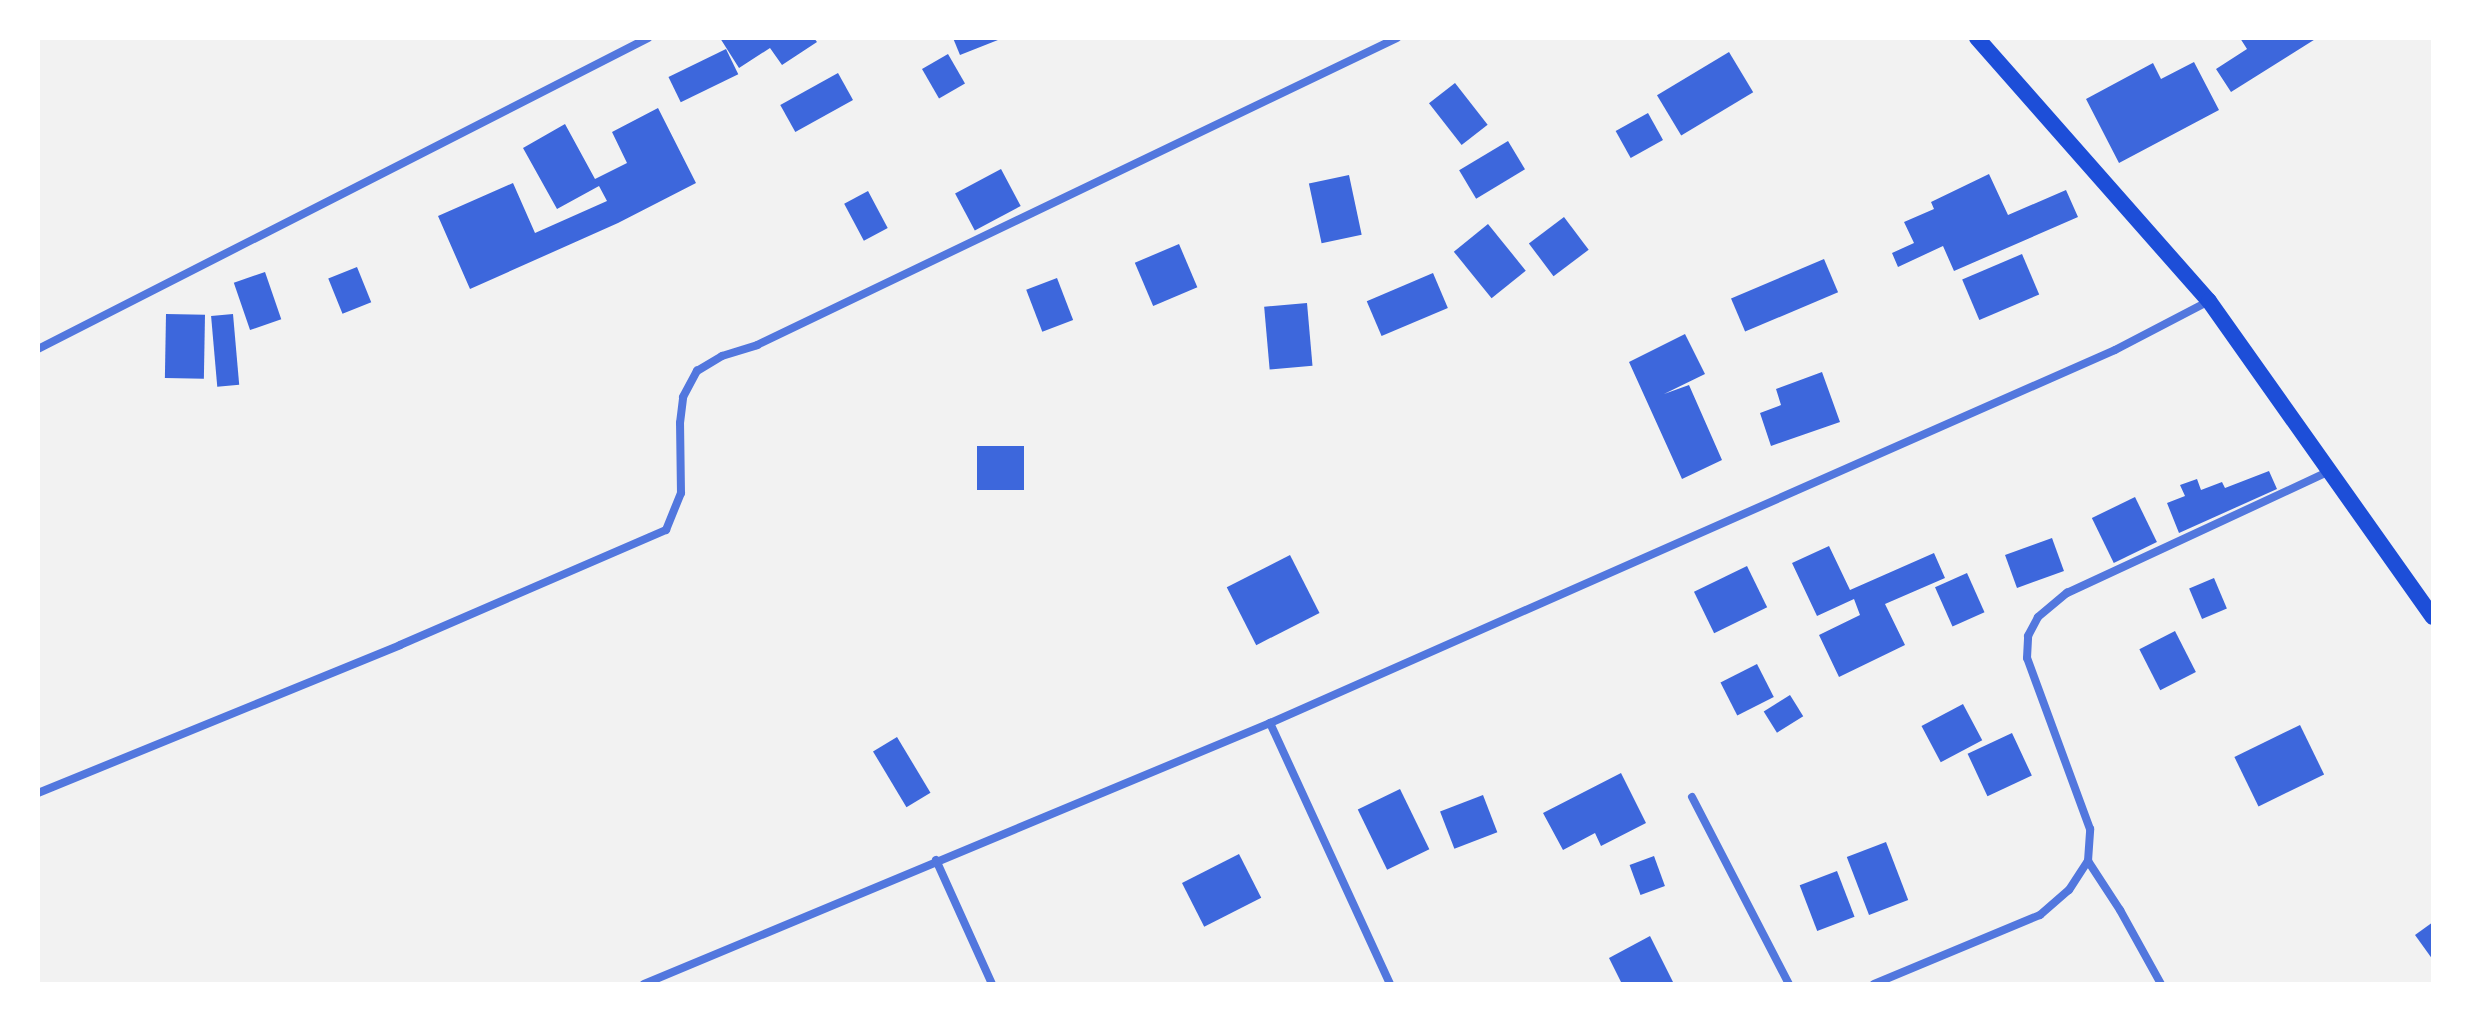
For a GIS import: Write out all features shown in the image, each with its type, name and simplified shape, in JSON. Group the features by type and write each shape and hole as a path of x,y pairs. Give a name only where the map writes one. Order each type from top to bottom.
{"main road":[{"path":"1977,38 2209,301 2433,617"}],"street":[{"path":"38,349 648,38"},
{"path":"38,793 400,645 666,530 681,493 680,423 683,397 697,371 722,356 757,345 1397,38"},
{"path":"644,984 1270,723 2100,357 2209,301"},
{"path":"1874,984 2040,915 2069,890 2088,861 2090,829 2027,658 2028,636 2038,617 2067,593 2328,472"},
{"path":"1270,723 1390,984"},
{"path":"1692,797 1789,984"},
{"path":"936,860 992,984"},
{"path":"2088,861 2120,910 2161,984"}],"building":[{"path":"720,38 814,38 817,42 782,65 770,48 739,68"},
{"path":"953,38 1003,38 960,55"},
{"path":"2240,38 2317,38 2231,92 2216,69 2247,49"},
{"path":"726,49 738,74 681,102 668,77"},
{"path":"1729,52 1753,92 1681,136 1657,95"},
{"path":"948,54 965,83 939,98 922,69"},
{"path":"2194,62 2219,110 2119,163 2086,99 2153,63 2161,79"},
{"path":"838,73 853,100 795,132 780,105"},
{"path":"1455,83 1488,125 1462,145 1429,103"},
{"path":"658,108 696,183 618,223 470,289 438,216 513,183 535,233 607,201 599,186 557,209 523,148 565,124 595,179 627,163 612,132"},
{"path":"1648,113 1663,140 1631,158 1616,131"},
{"path":"1508,141 1525,169 1476,199 1459,170"},
{"path":"1001,169 1021,206 975,230 955,193"},
{"path":"1989,174 2008,215 2066,190 2078,217 1954,271 1943,246 1898,267 1892,253 1914,243 1904,222 1934,209 1931,202"},
{"path":"1349,175 1362,235 1322,243 1309,184"},
{"path":"868,191 888,228 864,241 844,204"},
{"path":"1564,217 1589,250 1554,276 1529,243"},
{"path":"1488,224 1526,271 1492,298 1454,252"},
{"path":"1179,244 1197,287 1153,306 1135,263"},
{"path":"2022,254 2039,295 1979,320 1962,279"},
{"path":"1824,259 1838,292 1745,332 1731,298"},
{"path":"357,267 371,302 342,314 328,279"},
{"path":"265,272 281,319 250,330 234,283"},
{"path":"1433,273 1448,308 1382,336 1367,301"},
{"path":"1057,278 1073,320 1042,332 1026,290"},
{"path":"1307,303 1312,366 1270,370 1264,307"},
{"path":"166,314 205,315 204,379 165,378"},
{"path":"233,314 239,385 217,387 211,316"},
{"path":"1685,334 1705,374 1664,394 1689,385 1722,460 1682,479 1629,362"},
{"path":"1822,372 1840,422 1771,446 1760,413 1781,405 1776,389"},
{"path":"977,446 1024,446 1024,490 977,490"},
{"path":"2269,471 2277,489 2179,533 2167,503 2185,496 2180,485 2197,479 2201,490 2222,482 2225,488"},
{"path":"2135,497 2157,542 2114,563 2092,518"},
{"path":"2052,538 2064,571 2017,588 2005,555"},
{"path":"1829,546 1850,590 1934,553 1945,578 1885,604 1905,645 1839,677 1819,635 1860,615 1854,599 1817,616 1792,563"},
{"path":"1290,555 1320,613 1256,645 1227,587"},
{"path":"1747,566 1767,607 1714,633 1694,592"},
{"path":"1967,573 1984,612 1953,627 1935,587"},
{"path":"2214,578 2227,608 2202,619 2189,589"},
{"path":"2175,631 2196,672 2160,690 2139,649"},
{"path":"1757,664 1774,697 1737,716 1720,683"},
{"path":"1790,695 1803,716 1777,733 1764,711"},
{"path":"1963,704 1982,740 1941,762 1922,726"},
{"path":"2300,725 2324,774 2258,806 2234,757"},
{"path":"2012,733 2032,776 1987,796 1968,754"},
{"path":"897,737 930,793 906,807 873,751"},
{"path":"1621,773 1646,823 1601,846 1595,833 1563,850 1543,813"},
{"path":"1400,789 1429,849 1387,870 1358,810"},
{"path":"1483,795 1497,832 1454,849 1440,811"},
{"path":"1886,842 1908,900 1869,915 1847,857"},
{"path":"1239,854 1261,898 1204,927 1182,883"},
{"path":"1654,856 1665,886 1641,895 1630,865"},
{"path":"1837,871 1855,917 1817,931 1800,885"},
{"path":"2433,922 2433,960 2415,935"},
{"path":"1650,936 1674,984 1622,984 1609,958"}]}
